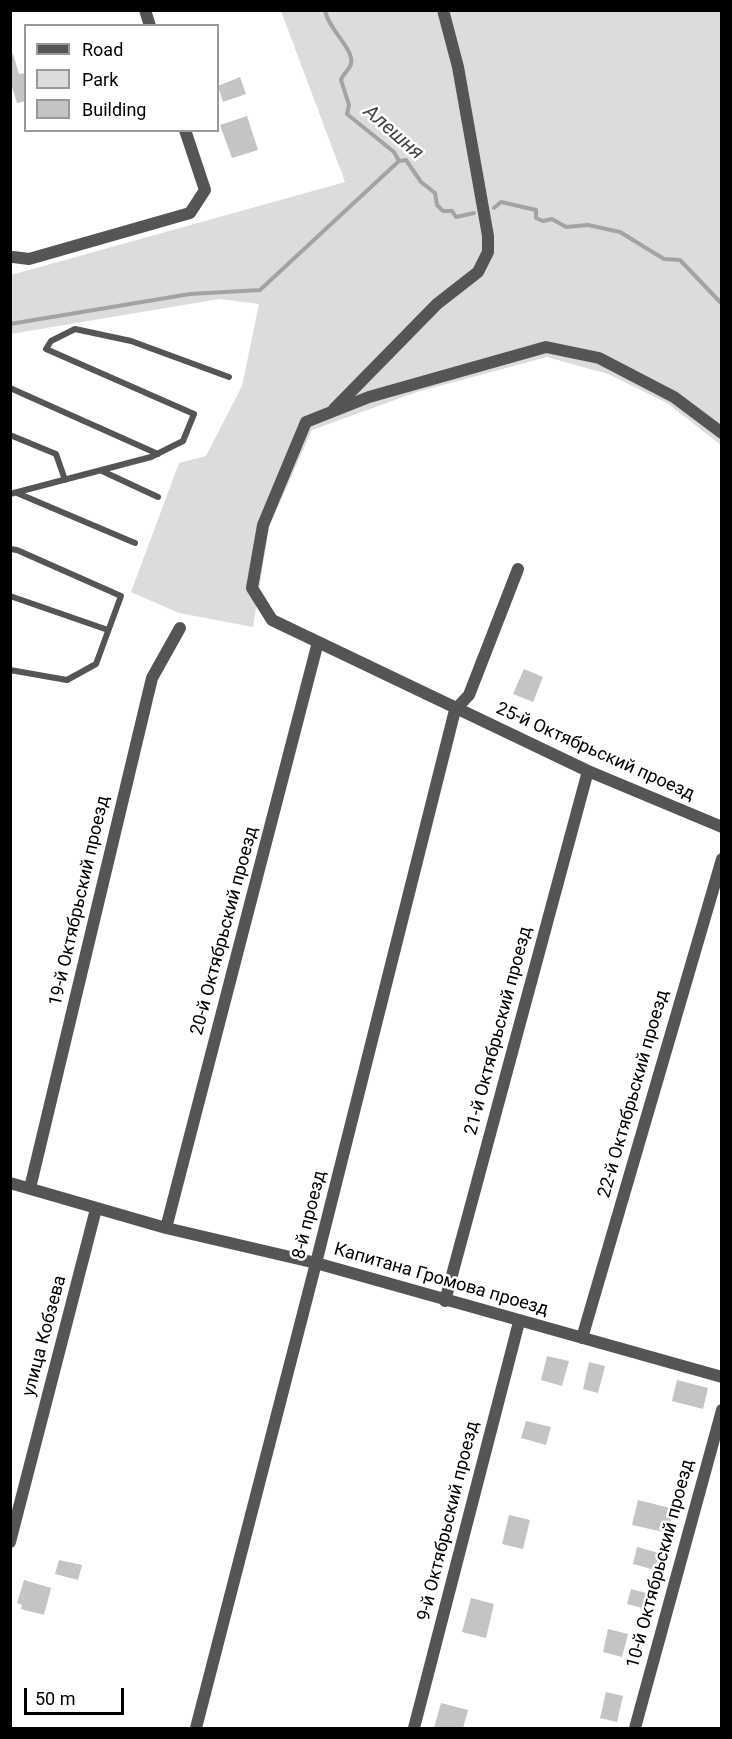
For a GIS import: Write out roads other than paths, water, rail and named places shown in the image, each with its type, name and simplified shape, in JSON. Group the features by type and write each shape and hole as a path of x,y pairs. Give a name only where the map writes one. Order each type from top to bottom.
{"street":[{"path":"331,412 438,304 478,272 488,252 488,236 462,89 443,10"},
{"path":"11,255 29,259 190,213 205,190 186,132"},
{"path":"331,412 369,397 546,347 599,357 674,397 722,433"},
{"name":"25-й Октябрьский проезд","path":"331,412 306,422 263,525 252,588 272,620 455,710 588,771 722,827"},
{"path":"455,710 470,695 518,569"},
{"name":"19-й Октябрьский проезд","path":"30,1188 152,678 180,628"},
{"name":"20-й Октябрьский проезд","path":"166,1228 318,642"},
{"name":"8-й проезд","path":"196,1728 455,710"},
{"name":"21-й Октябрьский проезд","path":"445,1301 588,771"},
{"name":"22-й Октябрьский проезд","path":"582,1338 722,859"},
{"name":"Капитана Громова проезд","path":"10,1183 166,1228 316,1263 519,1322 722,1377"},
{"name":"улица Кобзева","path":"10,1542 96,1209"},
{"name":"9-й Октябрьский проезд","path":"414,1728 519,1322"},
{"name":"10-й Октябрьский проезд","path":"635,1728 722,1410"}],"lane":[{"path":"12,492 158,454 183,441 194,414 46,349 51,341 75,329 131,340 229,377"},
{"path":"10,388 158,454"},
{"path":"10,435 56,454 64,480"},
{"path":"101,470 158,497"},
{"path":"12,492 135,543"},
{"path":"10,549 17,550 121,596 96,664 67,680 10,670"},
{"path":"10,596 108,630"}],"waterway":[{"name":"Алешня","path":"325,10 351,58 351,64 341,80 349,105 347,114 394,152 399,161 406,160 421,182 435,193 437,205 443,211 452,211 456,217 474,213"},
{"path":"10,324 190,294 260,290 399,161"},
{"name":"Алешня","path":"494,208 501,202 536,210 536,218 543,221 552,219 566,227 588,225 620,232 664,259 680,260 722,304"}]}
